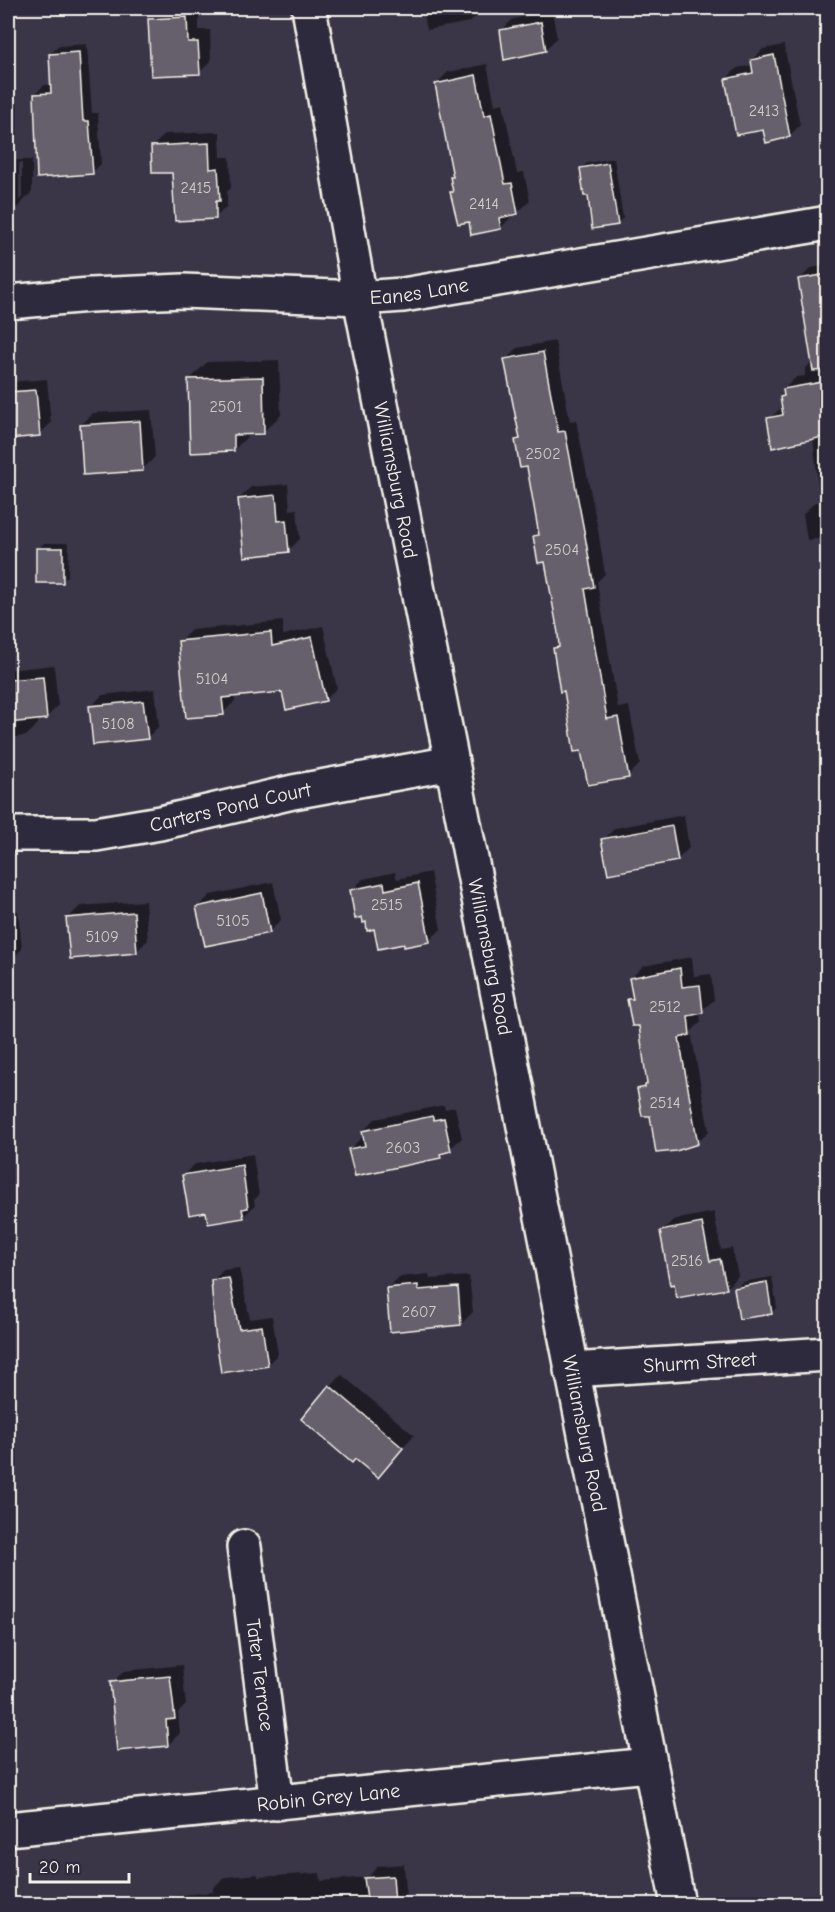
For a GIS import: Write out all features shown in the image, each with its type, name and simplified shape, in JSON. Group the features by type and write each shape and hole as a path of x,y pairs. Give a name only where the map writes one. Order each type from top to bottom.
{"street":[{"name":"Williamsburg Road","path":"309,8 360,298 678,1905"},
{"name":"Eanes Lane","path":"8,302 90,295 183,291 360,298 403,295 828,223"},
{"name":"Carters Pond Court","path":"8,834 96,834 160,823 293,792 452,763"},
{"name":"Shurm Street","path":"571,1370 828,1354"},
{"name":"Tater Terrace","path":"244,1547 277,1803"},
{"name":"Robin Grey Lane","path":"8,1829 649,1765"}],"building":[{"path":"187,17 188,42 198,42 200,74 151,76 148,19"},
{"path":"541,22 546,51 504,60 500,30"},
{"path":"79,52 83,121 89,121 93,174 37,178 34,94 51,93 49,54"},
{"path":"774,55 790,137 766,143 763,130 736,135 725,79 753,73 751,60"},
{"path":"476,75 484,116 491,114 505,184 512,183 518,214 499,218 501,229 471,235 469,222 458,224 450,192 453,192 450,177 453,177 435,84"},
{"path":"209,143 210,169 218,168 220,201 216,201 216,219 175,221 172,173 152,173 151,146"},
{"path":"608,163 618,225 592,229 588,196 584,196 580,168"},
{"path":"828,274 828,370 813,371 798,279"},
{"path":"543,352 558,432 565,431 594,587 585,589 607,719 618,717 629,778 588,785 581,751 574,752 564,691 560,692 553,648 559,647 558,633 545,562 538,563 533,536 539,535 527,467 520,468 515,440 520,439 504,359"},
{"path":"263,377 264,434 234,435 234,451 190,453 188,379"},
{"path":"828,381 828,436 772,448 767,418 783,415 780,397 784,396 783,389"},
{"path":"36,390 40,436 8,439 8,392"},
{"path":"140,421 143,471 83,475 80,425"},
{"path":"276,495 278,521 286,520 289,552 244,557 238,499"},
{"path":"36,548 63,548 63,583 36,583"},
{"path":"271,632 272,646 312,637 326,701 286,710 282,692 222,698 224,715 186,718 178,641"},
{"path":"43,677 47,719 8,723 8,680"},
{"path":"143,701 148,739 93,745 89,706"},
{"path":"672,826 678,861 608,874 601,839"},
{"path":"384,883 385,890 418,883 430,942 378,949 374,929 367,931 366,922 363,923 362,917 355,919 350,890"},
{"path":"262,893 270,933 205,946 196,907"},
{"path":"134,912 137,953 70,959 66,918"},
{"path":"680,968 682,987 700,985 703,1013 688,1016 690,1035 679,1038 698,1144 676,1151 656,1153 650,1116 642,1116 637,1089 647,1084 639,1026 632,1026 627,999 633,999 629,978"},
{"path":"432,1116 434,1120 444,1118 451,1151 440,1154 441,1158 355,1176 348,1149 365,1146 362,1131"},
{"path":"242,1165 248,1208 242,1209 244,1218 208,1224 206,1212 189,1215 182,1175"},
{"path":"702,1223 710,1261 720,1259 727,1289 677,1298 674,1284 670,1285 660,1231"},
{"path":"229,1278 239,1329 262,1326 268,1366 221,1373 211,1280"},
{"path":"767,1282 772,1314 739,1319 734,1288"},
{"path":"418,1285 418,1290 458,1287 461,1325 390,1332 386,1288"},
{"path":"329,1385 403,1448 378,1478 355,1459 352,1463 301,1419"},
{"path":"170,1676 175,1719 166,1720 168,1746 117,1751 110,1682"},
{"path":"393,1876 395,1905 368,1905 364,1878"}]}
